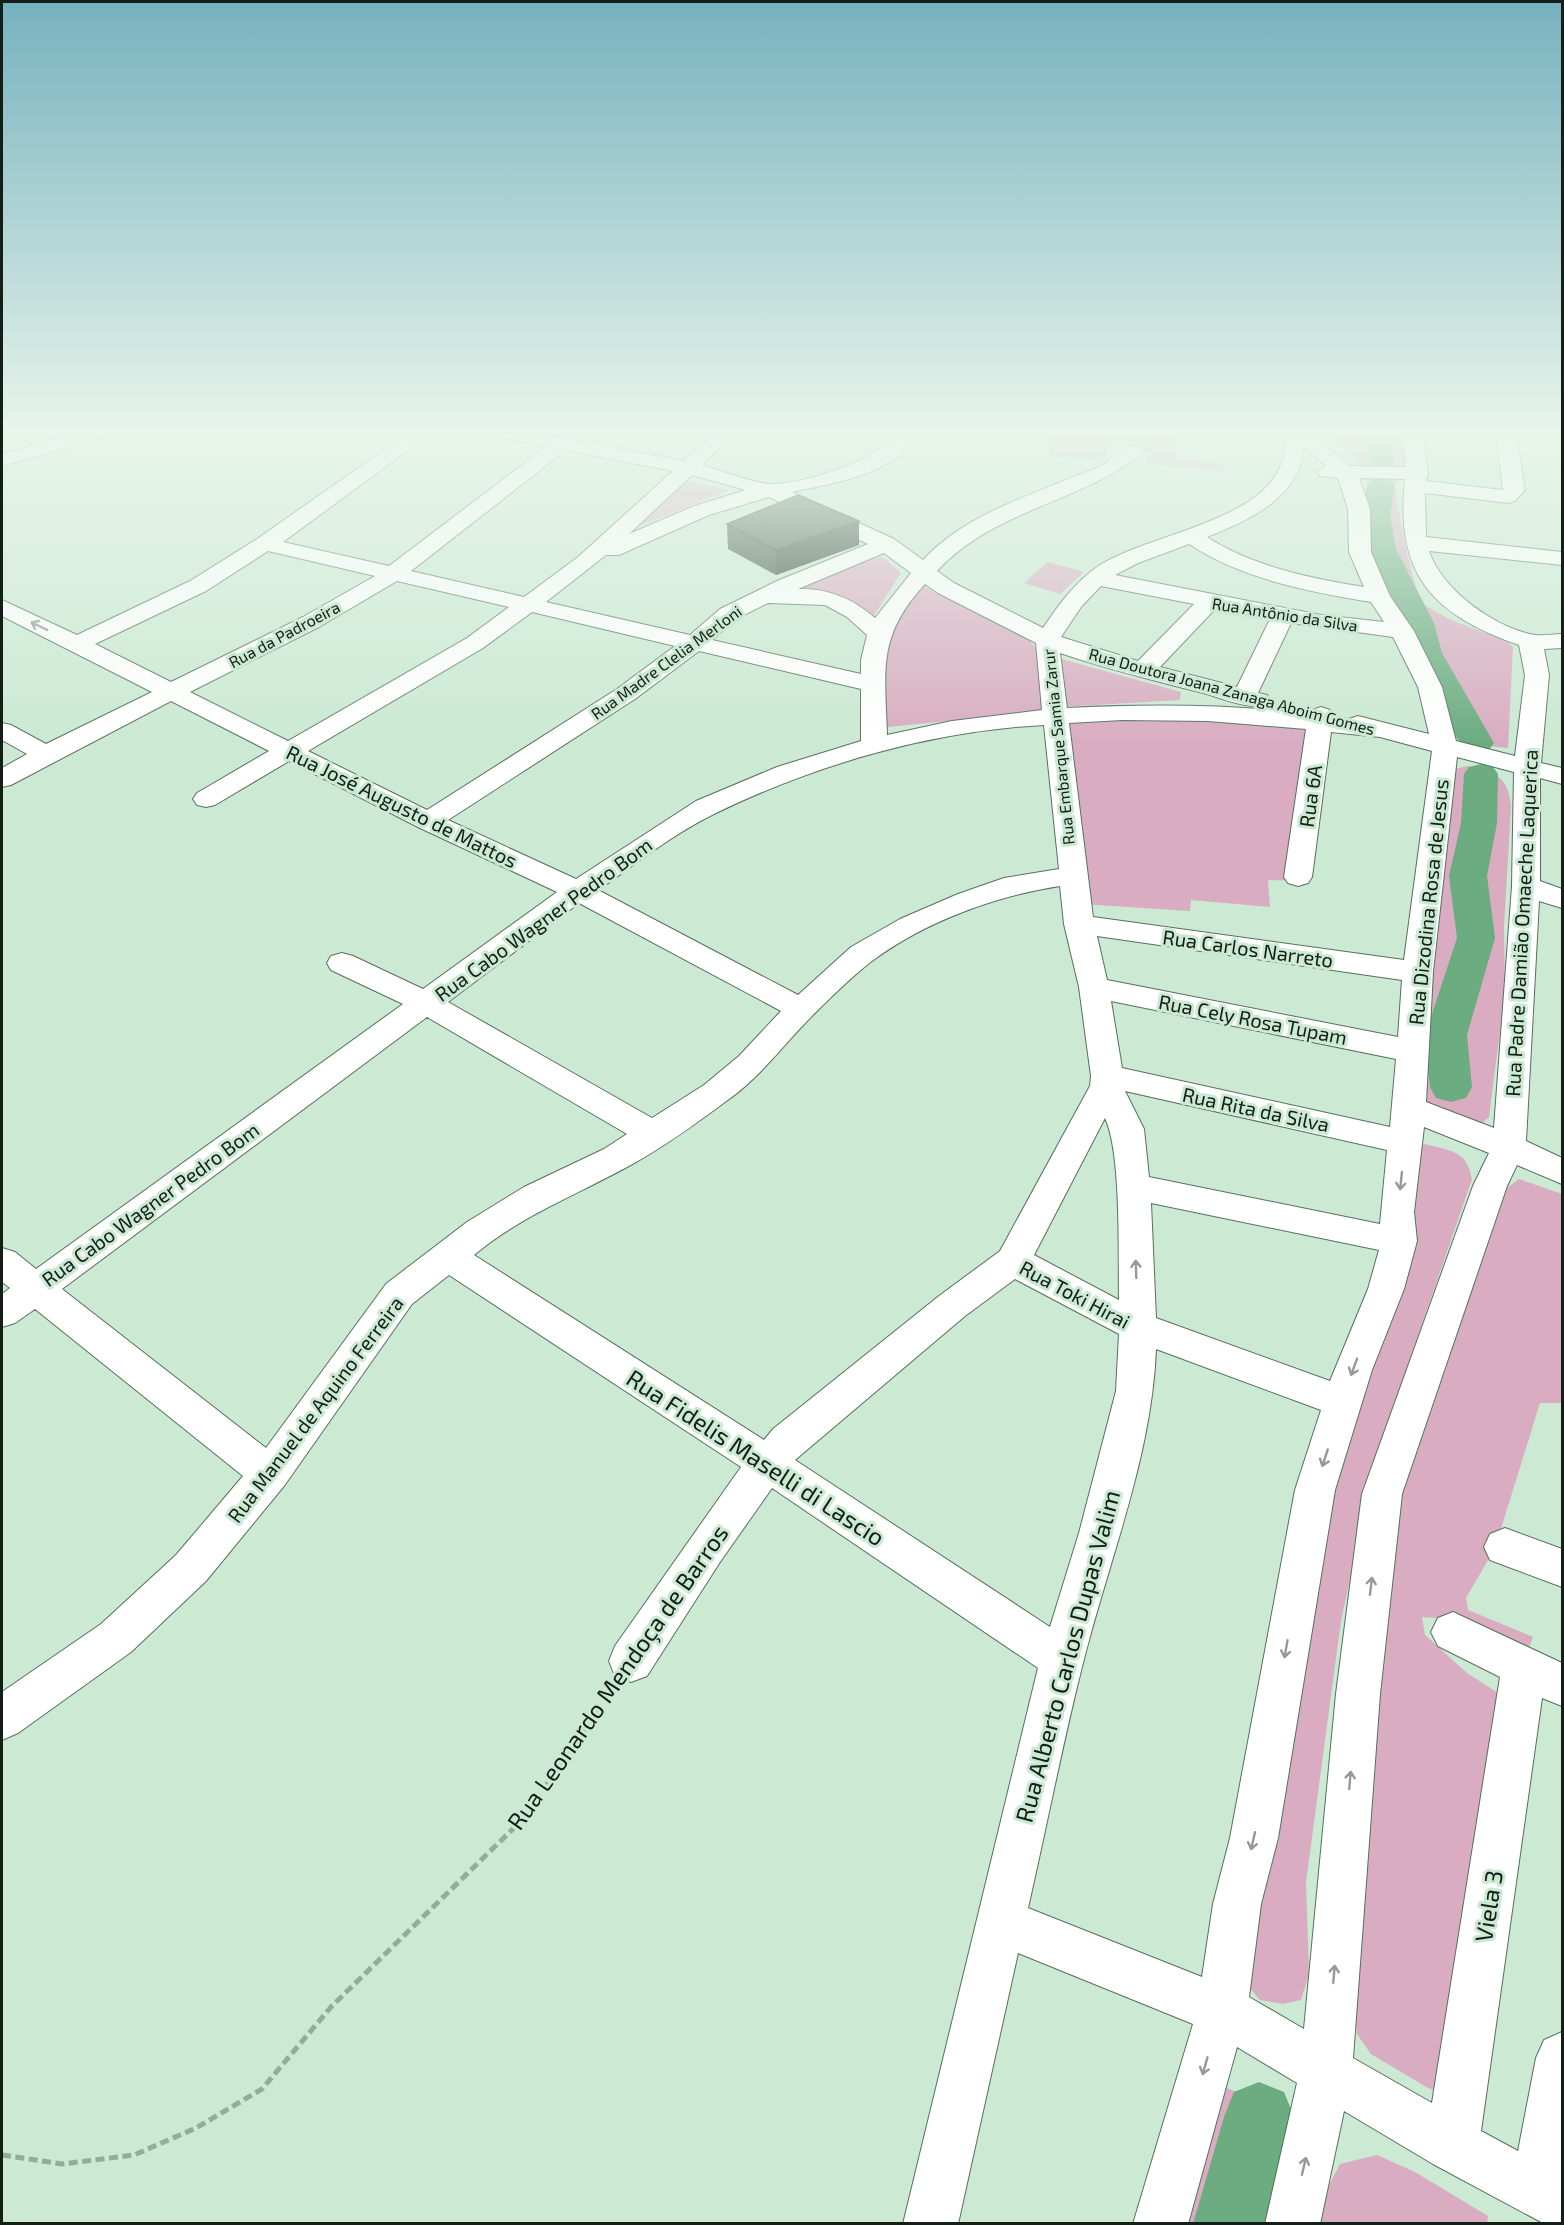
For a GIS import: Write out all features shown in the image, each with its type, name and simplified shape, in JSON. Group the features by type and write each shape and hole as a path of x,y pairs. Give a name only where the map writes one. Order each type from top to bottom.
{"street":[{"path":"77,644 198,586 274,538"},
{"name":"Rua da Padroeira","path":"2,779 46,754 311,622 395,573 441,538"},
{"path":"206,799 476,643 586,561 611,538"},
{"path":"586,561 639,538"},
{"name":"Rua Doutora Joana Zanaga Aboim Gomes","path":"873,538 886,544 946,588 1047,640 1142,671 1320,718"},
{"path":"874,746 872,684 879,634 891,610 948,546 960,538"},
{"name":"Rua Embarque Samia Zarur","path":"1106,1081 1094,987 1079,924 1047,640 1063,613 1097,578 1126,560 1183,538"},
{"path":"1194,538 1202,544 1254,567 1301,580 1378,596"},
{"name":"Rua Dizodina Rosa de Jesus","path":"1160,2223 1222,2010 1237,1904 1254,1838 1315,1490 1353,1370 1386,1289 1399,1241 1397,1212 1409,1108 1418,972 1445,747 1430,687 1402,631 1378,596 1360,552 1360,538"},
{"path":"1415,538 1426,569 1442,593 1456,607 1486,623 1530,641 1563,641"},
{"path":"1416,543 1563,558"},
{"path":"265,544 872,684"},
{"name":"Rua Madre Clelia Merloni","path":"428,820 626,694 728,615 753,601 886,544"},
{"name":"Rua Antônio da Silva","path":"1097,578 1209,602 1321,622 1402,631"},
{"path":"753,601 813,595 837,600 855,609 879,634"},
{"path":"1142,671 1209,602"},
{"name":"Rua José Augusto de Mattos","path":"2,607 289,752 576,891 801,1009"},
{"path":"1244,697 1283,615"},
{"name":"Rua Padre Damião Omaeche Laquerica","path":"1509,1147 1527,886 1527,767 1537,675 1530,641"},
{"path":"1537,675 1563,681"},
{"name":"Rua Cabo Wagner Pedro Bom","path":"2,1312 576,891 705,808 828,759 874,746 929,733 1054,715 1143,710 1238,713 1320,718 1379,730"},
{"name":"Rua 6A","path":"1298,878 1320,718"},
{"path":"2,730 46,754"},
{"name":"Rua Doutora Joana Zanaga Aboim Gomes","path":"1379,730 1563,776"},
{"name":"Rua Manuel de Aquino Ferreira","path":"2,1718 116,1638 191,1568 270,1474 399,1294 504,1214 616,1158 716,1093 750,1064 801,1009 862,954 910,926 968,900 1014,884 1073,875"},
{"path":"1527,886 1563,899"},
{"name":"Rua Carlos Narreto","path":"1079,924 1418,972"},
{"path":"342,963 426,1003 653,1134"},
{"name":"Rua Cely Rosa Tupam","path":"1094,987 1412,1051"},
{"name":"Rua Rita da Silva","path":"1106,1081 1405,1142"},
{"name":"Rua Alberto Carlos Dupas Valim","path":"930,2223 1062,1659 1100,1533 1135,1391 1138,1327 1133,1187 1127,1129 1106,1081"},
{"name":"Rua Leonardo Mendoça de Barros","path":"631,1661 767,1463 787,1441 825,1407 1013,1261 1106,1081"},
{"path":"1409,1108 1509,1147 1563,1172"},
{"path":"1292,2223 1326,2071 1358,1694 1382,1494 1490,1186 1509,1147"},
{"path":"1133,1187 1399,1241"},
{"name":"Rua Fidelis Maselli di Lascio","path":"449,1257 767,1463 1062,1659"},
{"name":"Rua Toki Hirai","path":"1013,1261 1138,1327 1343,1402"},
{"path":"2,1262 270,1474"},
{"path":"1505,1546 1563,1568"},
{"path":"1453,1632 1543,1676"},
{"name":"Viela 3","path":"1452,2145 1543,1676"},
{"path":"999,1921 1222,2010 1452,2145 1550,2197 1563,2058"}],"path":[{"name":"Rua Leonardo Mendoça de Barros","path":"2,2155 62,2164 134,2155 196,2128 262,2089 331,2007 523,1819 631,1661"}],"shaded area":[{"path":"1368,538 1404,538 1421,603 1449,619 1508,642 1513,647 1508,748 1467,744 1451,736 1369,557"},
{"path":"882,557 901,573 873,617 777,593 836,569"},
{"path":"1048,562 1084,572 1060,594 1024,583"},
{"path":"921,585 1030,641 1036,648 1045,708 1032,713 887,727 884,711 888,632"},
{"path":"1054,657 1181,692 1180,700 1059,707"},
{"path":"1058,718 1197,721 1325,730 1304,881 1268,880 1270,907 1191,900 1190,911 1081,904"},
{"path":"1467,766 1498,777 1507,788 1511,806 1504,927 1505,992 1489,1117 1481,1124 1421,1103 1421,1043 1456,769"},
{"path":"1425,1144 1462,1157 1470,1169 1472,1179 1376,1458 1341,1621 1306,1882 1309,1974 1301,2000 1283,2004 1260,2000 1248,1986 1311,1574 1421,1146"},
{"path":"1519,1179 1562,1194 1562,1399 1561,1403 1540,1403 1495,1548 1466,1598 1468,1610 1533,1637 1524,1660 1450,1619 1422,1617 1425,1635 1467,1673 1509,1700 1445,2094 1428,2088 1371,2054 1357,2034 1354,1955 1395,1524 1408,1474 1507,1188"},
{"path":"1221,2086 1285,2110 1261,2223 1184,2224"},
{"path":"1377,2155 1415,2172 1488,2216 1487,2224 1320,2224 1326,2191 1340,2164"}],"building":[{"path":"753,538 811,538 776,550"}],"waterway":[{"path":"1380,538 1382,549 1419,623 1426,653 1477,743"},
{"path":"1451,1087 1446,1035 1476,938 1468,876 1479,823 1481,774"},
{"path":"1229,2224 1259,2117"}]}
